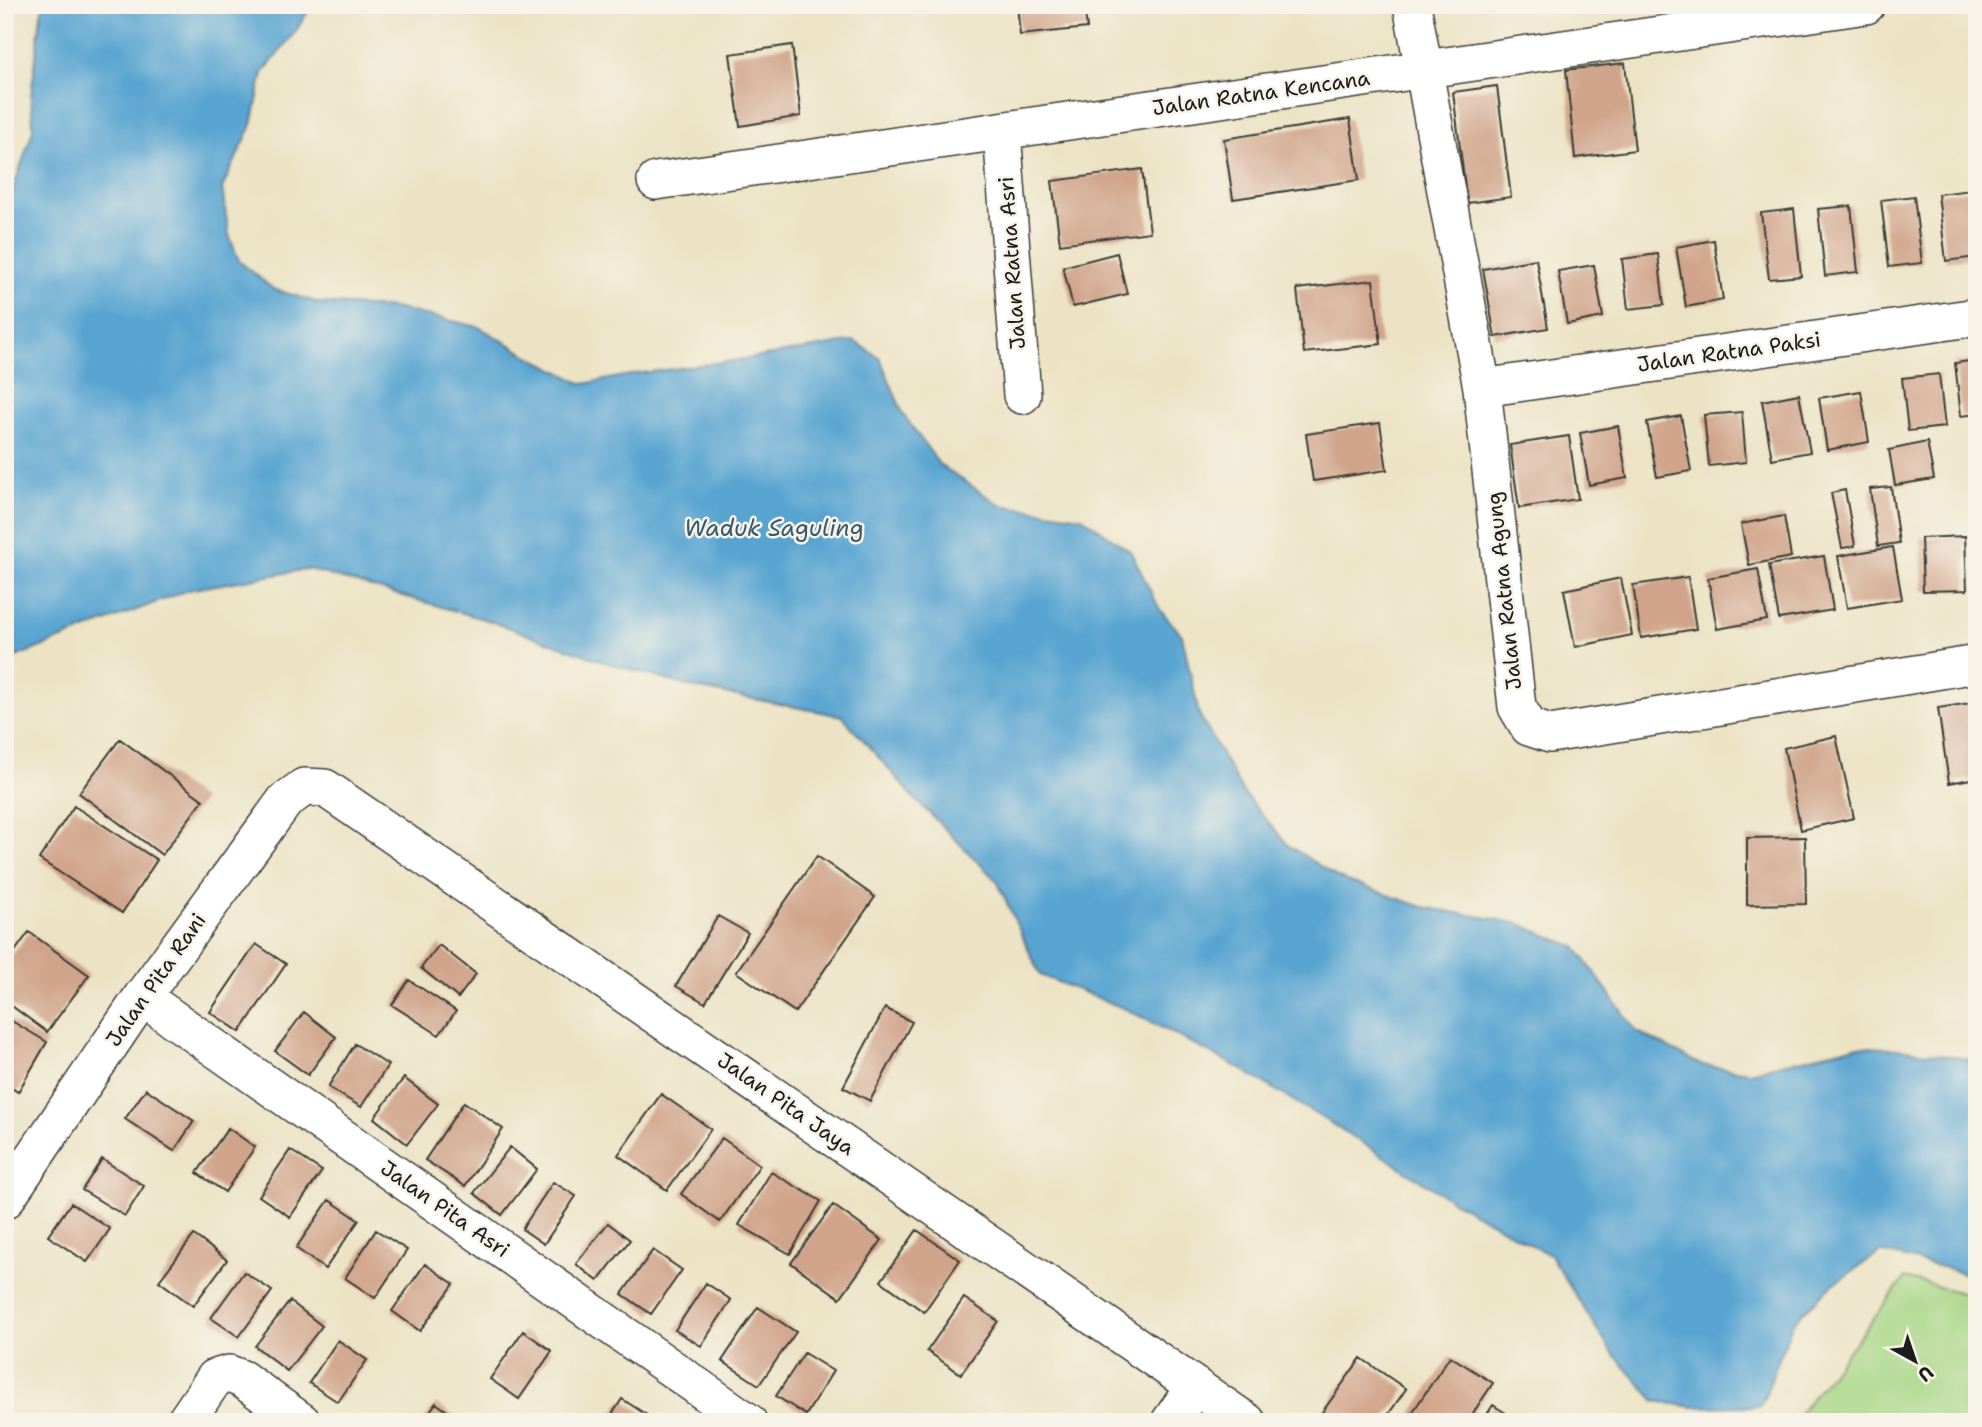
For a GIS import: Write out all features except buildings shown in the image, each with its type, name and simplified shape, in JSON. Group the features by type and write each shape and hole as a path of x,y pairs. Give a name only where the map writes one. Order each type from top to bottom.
{"street":[{"name":"Jalan Ratna Agung","path":"1412,5 1482,388 1517,707 1529,727 1550,734 1977,664"},
{"name":"Jalan Ratna Kencana","path":"656,181 1866,5"},
{"name":"Jalan Ratna Asri","path":"1002,131 1022,395"},
{"name":"Jalan Ratna Paksi","path":"1482,388 1977,317"},
{"name":"Jalan Pita Rani","path":"5,1200 142,997 285,801 304,787 325,788"},
{"name":"Jalan Pita Jaya","path":"325,788 1247,1422"},
{"name":"Jalan Pita Asri","path":"142,997 748,1422"},
{"path":"185,1422 215,1377 229,1374 242,1379 302,1422"},
{"path":"1170,1422 1195,1386"}],"green space":[{"path":"1905,1278 1977,1297 1977,1422 1813,1422 1800,1413"}],"water":[{"name":"Waduk Saguling","path":"44,5 312,5 296,31 263,73 252,125 222,188 229,235 239,261 273,289 319,303 394,308 479,327 583,384 854,341 880,358 903,414 939,464 1000,505 1082,517 1131,552 1160,610 1182,635 1199,714 1243,793 1289,846 1339,878 1423,907 1517,923 1576,947 1636,1031 1701,1065 1749,1072 1856,1046 1898,1049 1977,1062 1977,1278 1881,1252 1832,1285 1793,1322 1761,1406 1693,1407 1655,1401 1610,1350 1550,1255 1454,1202 1241,1069 1128,1010 1040,975 997,881 917,801 842,716 695,688 608,663 487,620 308,569 188,590 5,661 5,205 11,195 33,130 31,96"}]}
